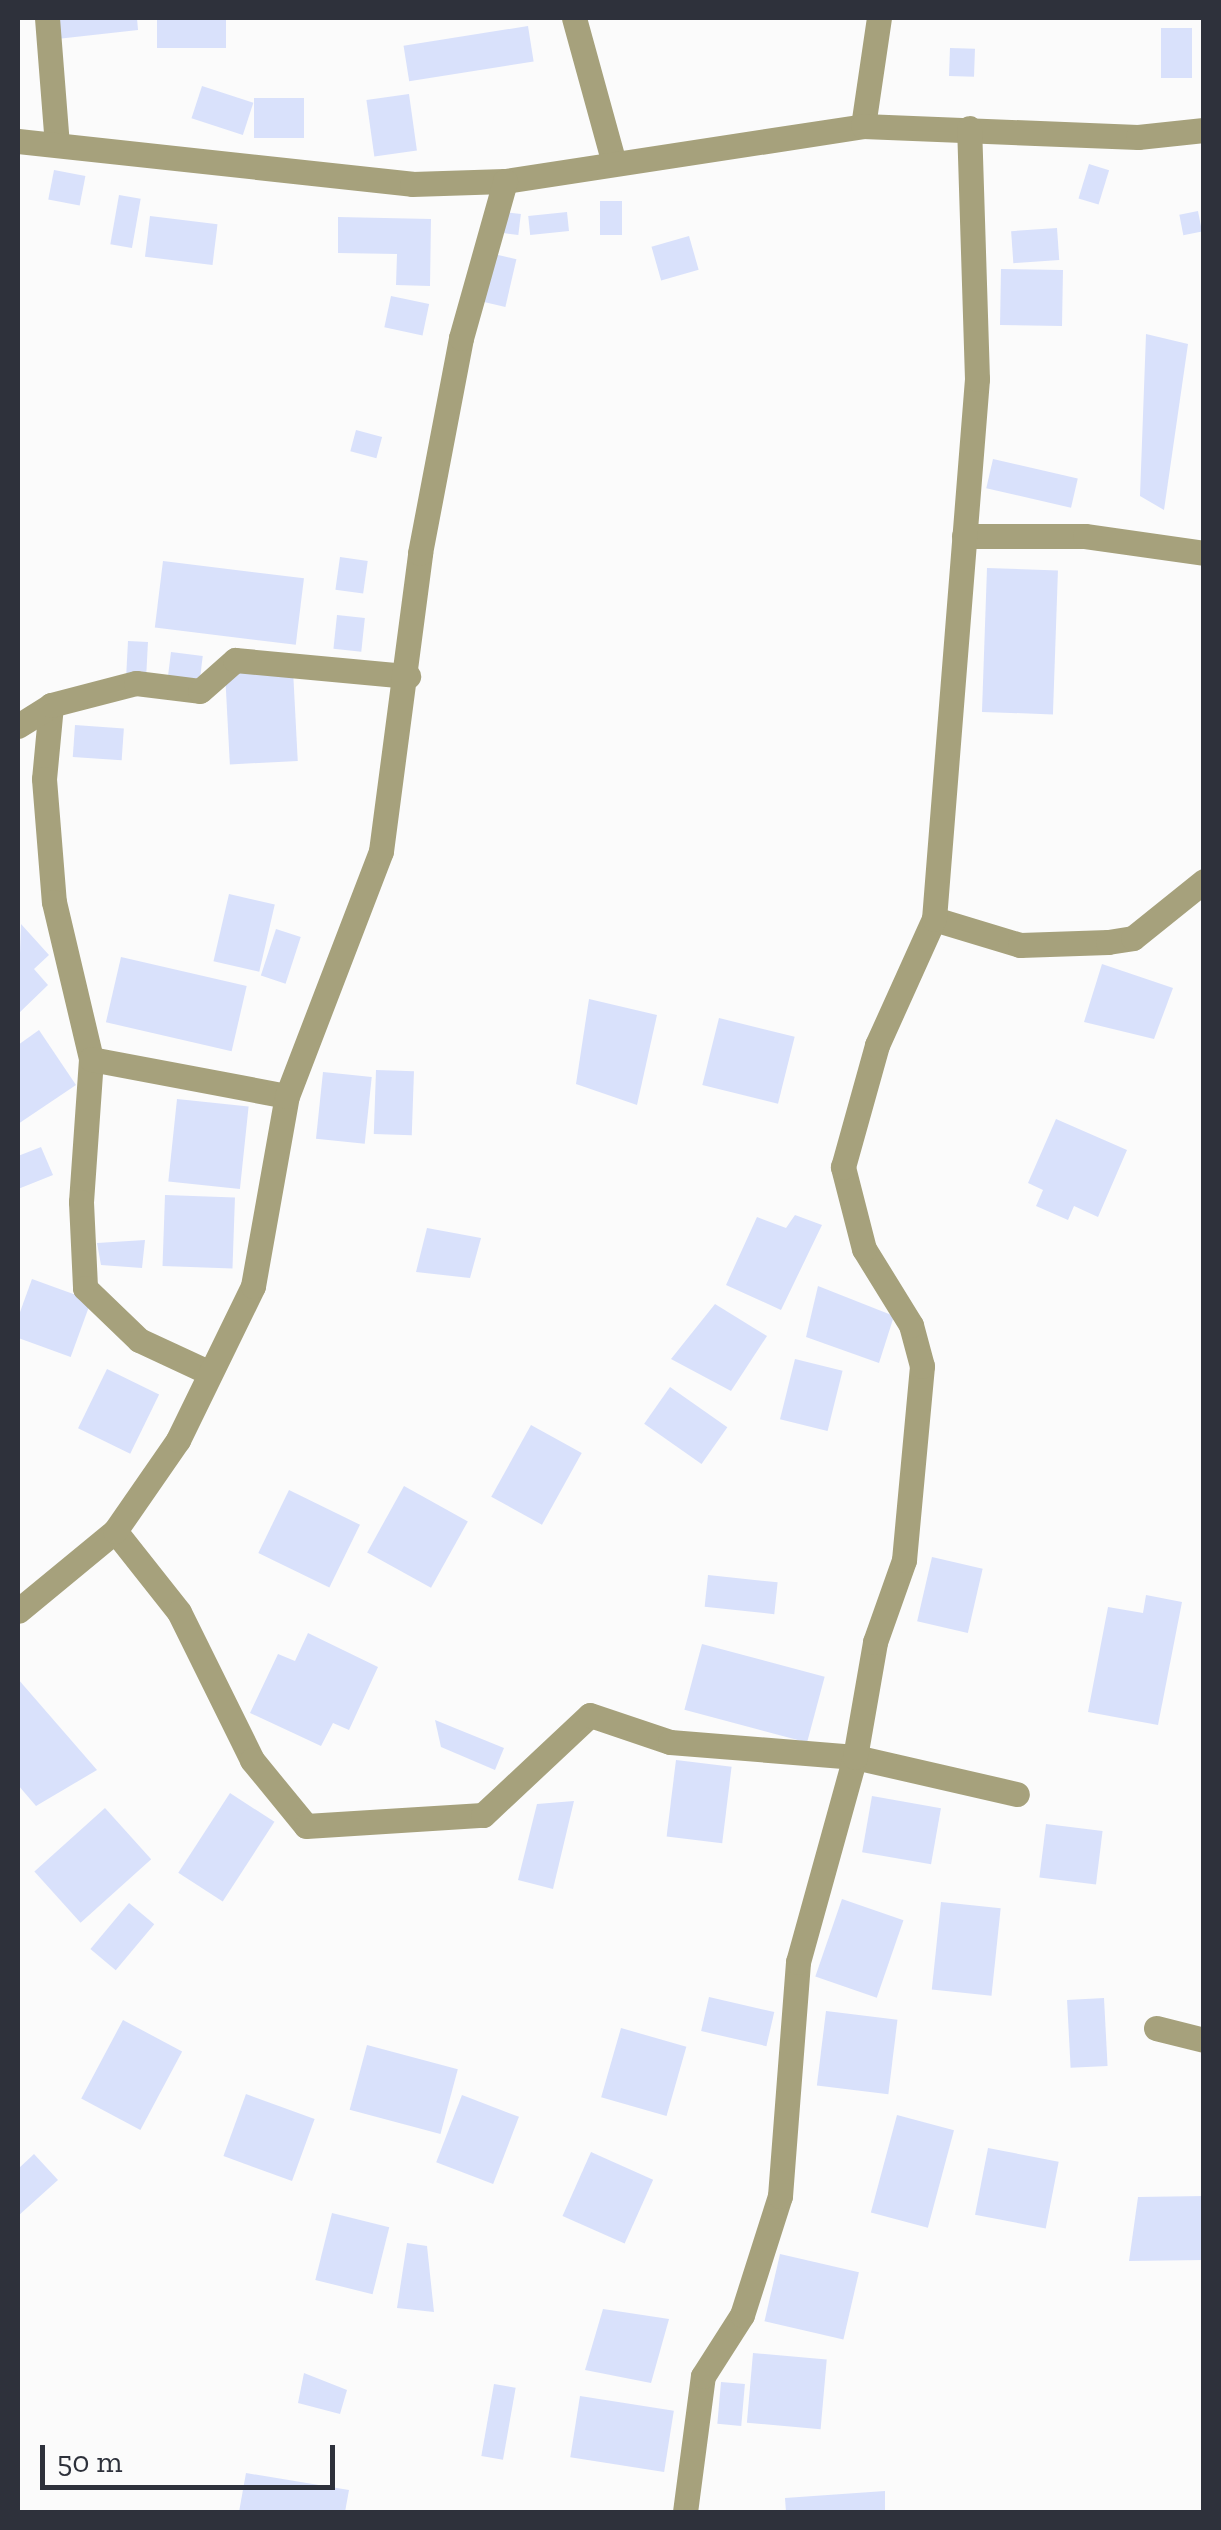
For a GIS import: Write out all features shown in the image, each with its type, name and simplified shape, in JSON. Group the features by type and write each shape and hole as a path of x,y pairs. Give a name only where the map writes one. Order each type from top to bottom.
{"street":[{"path":"47,18 57,145"},
{"path":"574,18 614,163"},
{"path":"863,126 879,18"},
{"path":"18,141 412,184 505,181 863,126 1138,137 1204,130"},
{"path":"684,2512 704,2376 742,2315 780,2196 798,1962 856,1757 875,1642 904,1560 922,1366 911,1325 864,1249 843,1167 877,1045 934,919 977,380 969,128"},
{"path":"18,1611 115,1531 178,1440 253,1286 287,1096 381,851 408,676 420,553 461,338 505,181"},
{"path":"964,536 1084,536 1204,554"},
{"path":"18,726 51,704 136,683 200,691 234,660 408,676"},
{"path":"51,704 44,778 54,902 92,1058 81,1202 86,1288 139,1340 210,1373"},
{"path":"934,919 1020,945 1108,942 1134,938 1204,881"},
{"path":"92,1058 287,1096"},
{"path":"115,1531 179,1612 252,1760 306,1826 482,1816 590,1714 670,1742 856,1757 1016,1794"},
{"path":"1156,2028 1204,2040"}],"building":[{"path":"55,18 137,18 138,30 57,39"},
{"path":"157,18 226,18 226,48 157,48"},
{"path":"528,26 534,62 409,81 404,46"},
{"path":"1161,28 1192,28 1192,78 1161,78"},
{"path":"950,48 975,49 974,77 949,76"},
{"path":"202,86 253,103 243,135 191,118"},
{"path":"409,94 417,150 374,156 366,100"},
{"path":"254,98 304,98 304,138 254,138"},
{"path":"1089,164 1109,170 1099,205 1078,198"},
{"path":"54,170 85,176 80,206 48,199"},
{"path":"119,195 141,199 132,248 110,244"},
{"path":"600,201 622,201 622,235 600,235"},
{"path":"1198,211 1202,232 1183,235 1179,215"},
{"path":"504,212 521,214 518,235 501,233"},
{"path":"567,212 569,231 530,235 528,216"},
{"path":"150,216 217,224 212,265 145,257"},
{"path":"338,217 431,219 430,286 396,285 397,254 338,253"},
{"path":"1057,228 1059,260 1013,263 1011,231"},
{"path":"689,236 699,270 661,280 652,247"},
{"path":"494,254 516,259 505,307 483,302"},
{"path":"1001,269 1063,270 1062,326 1000,325"},
{"path":"391,296 429,304 422,335 384,327"},
{"path":"1146,334 1188,344 1164,510 1140,496"},
{"path":"356,430 382,437 376,458 350,451"},
{"path":"993,459 1078,479 1071,508 986,488"},
{"path":"340,557 368,561 363,594 335,590"},
{"path":"163,561 304,578 296,645 155,628"},
{"path":"987,568 1058,570 1053,714 982,712"},
{"path":"337,615 365,618 361,652 333,649"},
{"path":"128,641 148,642 146,674 126,673"},
{"path":"171,652 203,656 200,680 168,676"},
{"path":"293,670 298,761 230,764 225,674"},
{"path":"75,725 124,728 122,760 73,757"},
{"path":"229,894 275,905 259,972 213,961"},
{"path":"21,924 49,955 34,969 48,985 18,1014"},
{"path":"276,929 301,937 286,984 261,976"},
{"path":"121,957 247,986 232,1051 106,1022"},
{"path":"1102,964 1173,988 1154,1039 1084,1022"},
{"path":"589,999 657,1015 637,1105 576,1084"},
{"path":"719,1018 795,1037 778,1104 702,1085"},
{"path":"39,1030 76,1085 18,1124 18,1045"},
{"path":"376,1070 414,1071 412,1135 374,1134"},
{"path":"323,1072 372,1077 365,1144 316,1139"},
{"path":"177,1099 249,1107 240,1189 168,1182"},
{"path":"1056,1119 1127,1150 1098,1217 1074,1206 1068,1220 1036,1206 1043,1190 1028,1183"},
{"path":"41,1147 53,1175 18,1189 18,1156"},
{"path":"165,1195 235,1197 232,1268 163,1266"},
{"path":"795,1215 822,1225 781,1310 726,1285 757,1217 786,1228"},
{"path":"427,1228 481,1238 470,1278 416,1272"},
{"path":"145,1240 142,1268 101,1265 97,1243"},
{"path":"32,1279 91,1301 71,1357 18,1338 18,1317"},
{"path":"818,1286 894,1316 879,1363 806,1337"},
{"path":"715,1304 767,1336 731,1391 671,1359"},
{"path":"795,1359 843,1371 828,1431 780,1419"},
{"path":"107,1369 159,1394 130,1454 78,1428"},
{"path":"670,1387 727,1427 702,1464 644,1424"},
{"path":"531,1425 582,1453 542,1525 491,1497"},
{"path":"404,1486 468,1521 431,1588 367,1552"},
{"path":"289,1490 360,1525 329,1588 258,1553"},
{"path":"932,1557 983,1569 968,1633 917,1621"},
{"path":"708,1575 778,1582 774,1614 705,1607"},
{"path":"1146,1595 1182,1602 1158,1725 1088,1712 1108,1607 1143,1613"},
{"path":"308,1633 378,1667 349,1730 333,1723 321,1746 250,1713 278,1654 295,1661"},
{"path":"702,1644 825,1677 807,1743 684,1710"},
{"path":"18,1679 97,1770 36,1806 18,1785"},
{"path":"435,1720 504,1748 495,1770 441,1747"},
{"path":"676,1760 732,1767 722,1843 667,1836"},
{"path":"230,1793 274,1822 223,1902 178,1873"},
{"path":"872,1796 941,1808 931,1864 862,1852"},
{"path":"574,1801 553,1889 518,1880 537,1804"},
{"path":"105,1808 151,1859 81,1923 34,1872"},
{"path":"1046,1824 1103,1831 1096,1885 1039,1878"},
{"path":"842,1899 903,1920 877,1998 815,1977"},
{"path":"941,1902 1001,1908 991,1996 932,1990"},
{"path":"129,1903 154,1924 116,1970 90,1949"},
{"path":"709,1997 774,2012 766,2046 701,2031"},
{"path":"1104,1998 1108,2066 1071,2068 1067,2000"},
{"path":"826,2011 897,2020 888,2094 817,2085"},
{"path":"123,2020 182,2051 140,2130 81,2099"},
{"path":"621,2028 686,2047 667,2116 601,2097"},
{"path":"367,2045 458,2069 440,2134 350,2110"},
{"path":"246,2094 315,2119 292,2181 223,2156"},
{"path":"462,2095 519,2117 493,2184 436,2162"},
{"path":"897,2115 954,2130 928,2228 871,2213"},
{"path":"988,2148 1059,2162 1046,2228 975,2215"},
{"path":"591,2152 653,2180 625,2244 563,2216"},
{"path":"34,2154 58,2180 18,2216 18,2169"},
{"path":"1204,2196 1204,2260 1129,2261 1138,2197"},
{"path":"332,2213 389,2227 373,2294 315,2280"},
{"path":"407,2243 427,2246 434,2312 397,2308"},
{"path":"780,2254 859,2272 843,2339 764,2321"},
{"path":"603,2309 669,2319 651,2383 585,2370"},
{"path":"753,2353 827,2359 821,2429 747,2423"},
{"path":"304,2373 347,2390 340,2414 298,2403"},
{"path":"721,2382 745,2384 741,2426 717,2424"},
{"path":"494,2384 516,2388 503,2460 481,2456"},
{"path":"580,2396 674,2411 664,2472 570,2457"},
{"path":"246,2473 349,2490 345,2512 239,2512"},
{"path":"885,2491 885,2512 786,2512 785,2498"}]}
